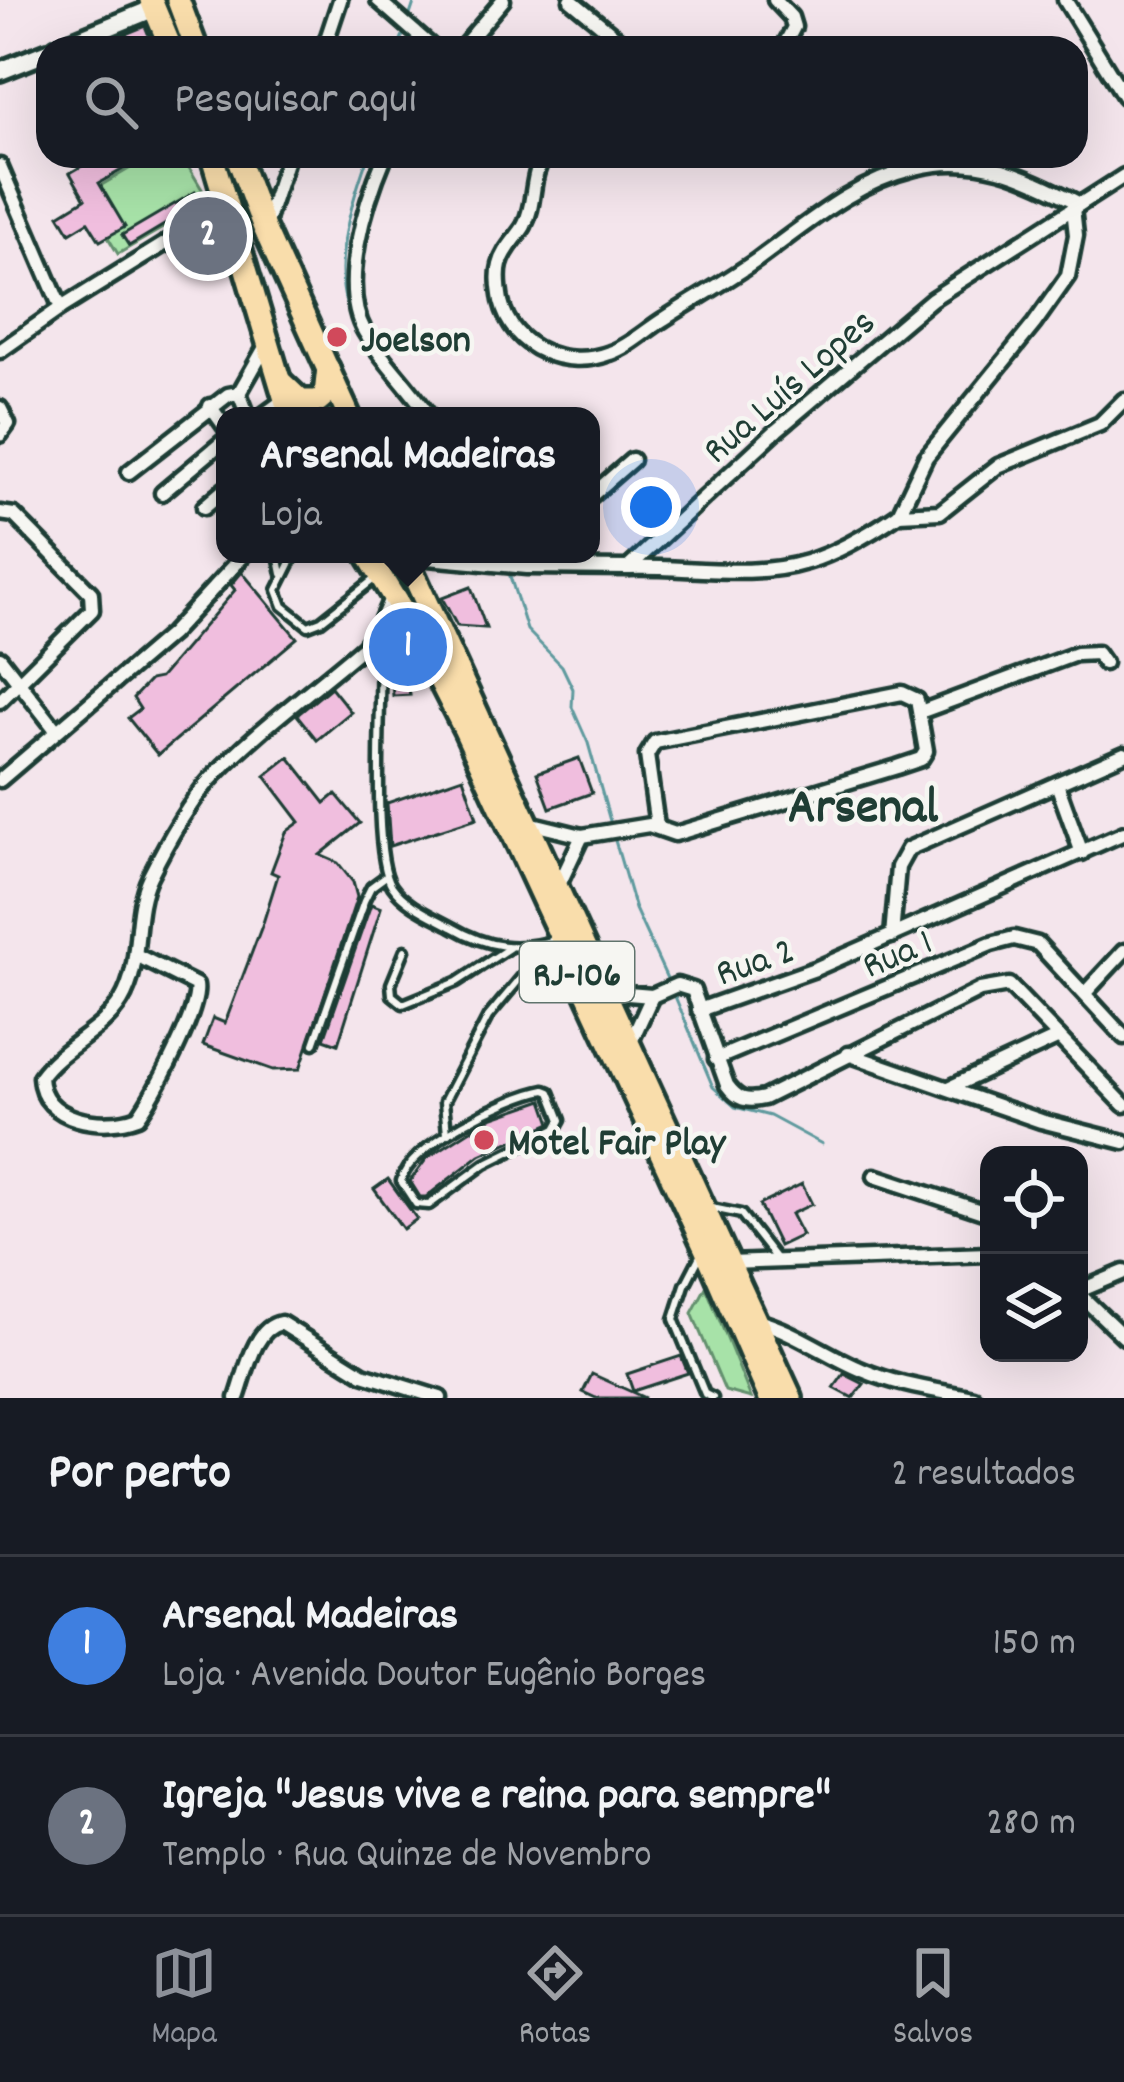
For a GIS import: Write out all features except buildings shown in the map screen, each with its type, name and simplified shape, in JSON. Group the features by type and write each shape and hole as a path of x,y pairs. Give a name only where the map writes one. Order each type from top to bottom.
{"highway":[{"path":"178,0 192,36"},
{"path":"153,4 166,36"},
{"path":"216,168 284,399 318,401 325,395 328,368"},
{"path":"242,168 345,407"},
{"name":"RJ-106","path":"373,563 431,660 770,1398"},
{"name":"RJ-106","path":"409,563 791,1398"}],"street":[{"path":"328,36 340,0"},
{"path":"378,0 419,36"},
{"path":"472,36 503,0"},
{"path":"571,0 614,36"},
{"path":"775,0 791,16 790,36"},
{"path":"1065,0 1087,36"},
{"path":"83,36 153,4"},
{"path":"1088,37 1124,96"},
{"path":"0,71 36,57"},
{"path":"0,166 6,195 61,308"},
{"path":"264,228 284,168"},
{"path":"381,168 359,239 355,299 361,326 422,407"},
{"path":"537,168 524,225 499,268 502,304 514,331 532,345 544,353 583,360 624,347 845,195 895,173 924,168"},
{"path":"899,514 926,457 1068,275 1077,206 1033,179 1001,168"},
{"name":"Rua Luís Lopes","path":"628,568 778,430 932,299 1124,176"},
{"path":"0,351 229,204"},
{"path":"129,472 210,406 239,392 268,342"},
{"path":"239,392 245,407"},
{"path":"544,563 754,569 806,562 899,514 940,512 998,466 1100,424 1124,400"},
{"path":"210,406 216,414"},
{"path":"0,408 8,424 0,435"},
{"path":"161,493 216,447"},
{"path":"600,488 632,460"},
{"path":"203,507 216,496"},
{"path":"0,513 14,514 91,593 94,604 0,700"},
{"path":"0,780 171,634 236,563"},
{"path":"136,955 196,986 198,993 185,1025 138,1117 102,1121 63,1115 45,1098 40,1077 119,1004 136,955 140,907 149,877 192,803 225,766 363,647 393,596"},
{"path":"920,712 1076,654 1093,651 1104,664"},
{"path":"0,658 56,730"},
{"path":"525,822 582,836 657,826 675,834 921,759 926,751 917,700 902,692 655,742 647,755 657,826"},
{"path":"892,936 898,867 908,849 1124,754"},
{"path":"1057,784 1082,853"},
{"name":"Rua 1","path":"892,936 1124,833"},
{"path":"556,892 582,836"},
{"name":"Rua 2","path":"892,936 699,1010 735,1095 747,1100 764,1098 980,990 1009,985 1059,1037"},
{"name":"Rua 1","path":"716,1059 1005,940 1039,944 1124,1037"},
{"path":"1085,993 1121,959"},
{"path":"629,1046 665,990"},
{"path":"604,992 693,990 699,1010"},
{"path":"948,1088 1059,1037 1124,1105"},
{"path":"848,1054 1079,1132 1124,1142"},
{"path":"875,1176 980,1211"},
{"path":"729,1263 980,1254"},
{"path":"1088,1288 1124,1272"},
{"path":"1088,1301 1124,1337"},
{"path":"757,1321 781,1327 858,1368 909,1388 974,1398"},
{"path":"237,1398 261,1334 281,1323 363,1374 440,1398"}],"lane":[{"path":"280,563 282,575"},
{"path":"290,563 277,590 279,598 292,616 308,626 380,575"},
{"path":"379,626 383,672 380,843 386,876 411,904 466,935 509,948 564,945"},
{"path":"314,1044 364,901 371,887 386,876"},
{"path":"447,1132 444,1102 488,1017 530,968 564,945"},
{"path":"405,950 392,984 392,994 404,1004 458,982 509,948"},
{"path":"539,1090 550,1092 561,1120 552,1132 485,1164 429,1205 419,1206 401,1175 447,1132 539,1090"},
{"path":"702,1207 741,1214 777,1261"},
{"path":"705,1248 674,1319 705,1394 712,1398"}],"green space":[{"path":"131,168 189,168 209,201 118,254 83,196"},
{"path":"706,1287 751,1398 725,1391 692,1313"}],"waterway":[{"path":"409,18 415,0"},
{"path":"403,36 406,27"},
{"path":"361,335 350,315 342,270 348,223 364,168"},
{"path":"508,570 527,630 562,666 573,689 572,707 588,743 612,828"},
{"path":"614,837 635,909 670,985"},
{"path":"674,994 713,1087 735,1107 770,1116 822,1144"}],"place":[{"name":"Igreja \"Jesus vive e reina para sempre\"","path":"208,236"},
{"name":"Joelson","path":"337,337"},
{"name":"Arsenal Madeiras","path":"408,647"},
{"name":"Motel Fair Play","path":"484,1140"}],"district":[{"name":"Arsenal","path":"863,803"}]}
